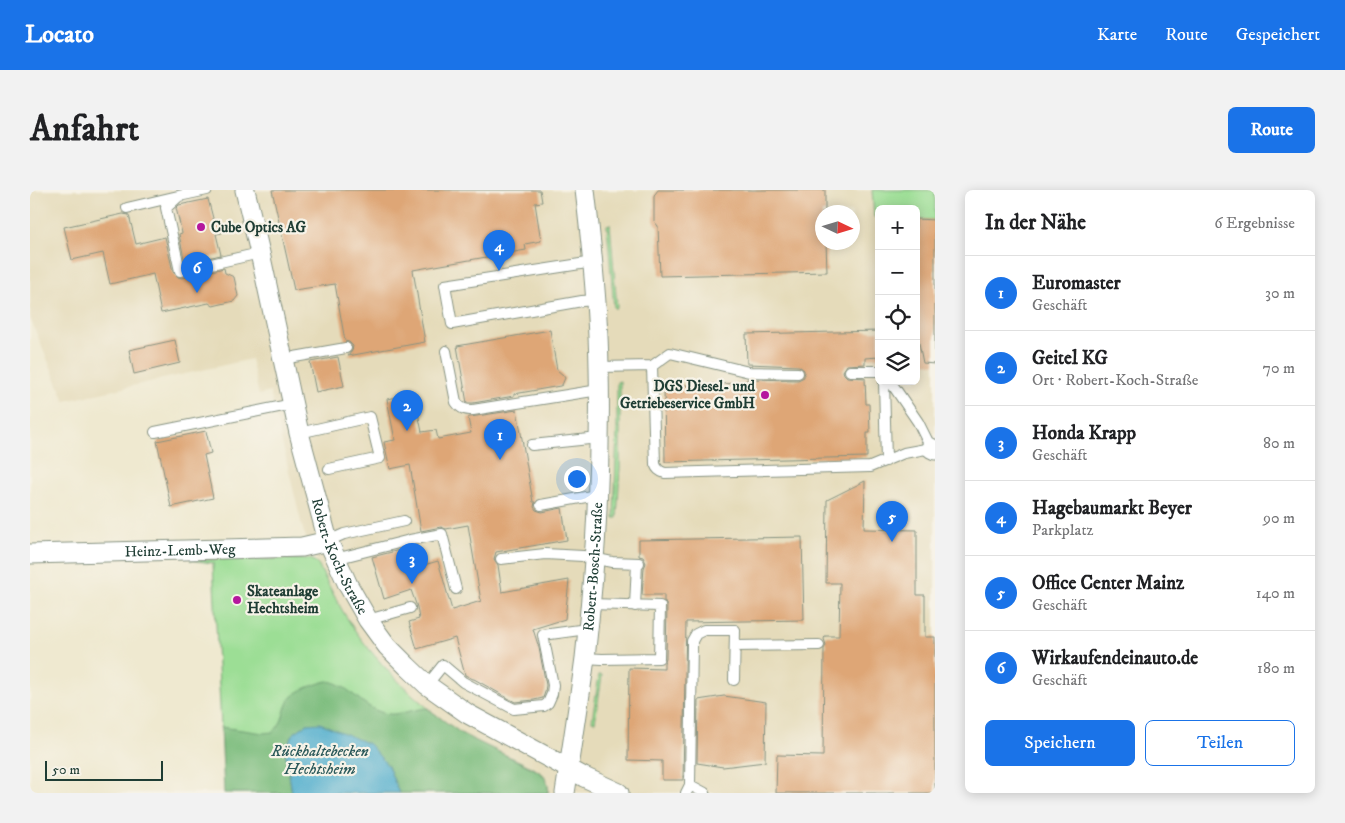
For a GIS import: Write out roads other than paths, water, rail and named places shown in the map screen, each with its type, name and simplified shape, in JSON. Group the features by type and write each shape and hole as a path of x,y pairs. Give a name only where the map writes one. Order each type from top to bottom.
{"street":[{"name":"Robert-Koch-Straße","path":"245,190 299,433 328,541 348,585 368,620 388,646 427,685 468,714 584,777 619,793"},
{"name":"Robert-Bosch-Straße","path":"565,793 588,629 594,558 599,438 600,390 596,300 585,190"},
{"name":"Heinz-Lemb-Weg","path":"30,554 302,547 328,541"}],"lane":[{"path":"127,208 207,190"},
{"path":"179,196 166,208 180,271 260,253"},
{"path":"593,262 445,285 452,324 596,300"},
{"path":"283,359 346,348"},
{"path":"446,351 456,402 460,408 466,410 600,390"},
{"path":"599,367 652,366 670,353 749,372 798,373"},
{"path":"652,366 655,464 657,469 665,473 870,467 904,454 933,449 918,422 893,385"},
{"path":"850,371 875,371"},
{"path":"884,385 886,460"},
{"path":"155,432 293,404"},
{"path":"299,433 370,417 380,458 330,469"},
{"path":"532,445 599,438"},
{"path":"540,505 597,495"},
{"path":"328,541 344,534 404,521"},
{"path":"335,559 442,534 456,590"},
{"path":"501,559 545,554 580,556 612,562 638,563 635,606"},
{"path":"585,658 659,658 660,606 590,604"},
{"path":"368,620 410,608"},
{"path":"427,685 443,665 463,682 514,709 544,706 548,703 552,694 553,685 542,635 588,629"},
{"path":"705,793 688,789 692,641 696,634 704,630 735,630 734,680"},
{"path":"734,646 819,645"}],"water":[{"name":"Rückhaltebecken Hechtsheim","path":"320,723 369,744 388,766 399,793 292,793 285,749 294,733 307,724"}],"place":[{"name":"Cube Optics AG","path":"201,227"},
{"name":"Hagebaumarkt Beyer","path":"499,271"},
{"name":"Wirkaufendeinauto.de","path":"197,293"},
{"name":"DGS Diesel- und Getriebeservice GmbH","path":"765,395"},
{"name":"Geitel KG","path":"407,431"},
{"name":"Euromaster","path":"500,460"},
{"name":"Office Center Mainz","path":"892,542"},
{"name":"Honda Krapp","path":"412,584"},
{"name":"Skateanlage Hechtsheim","path":"237,600"}]}
